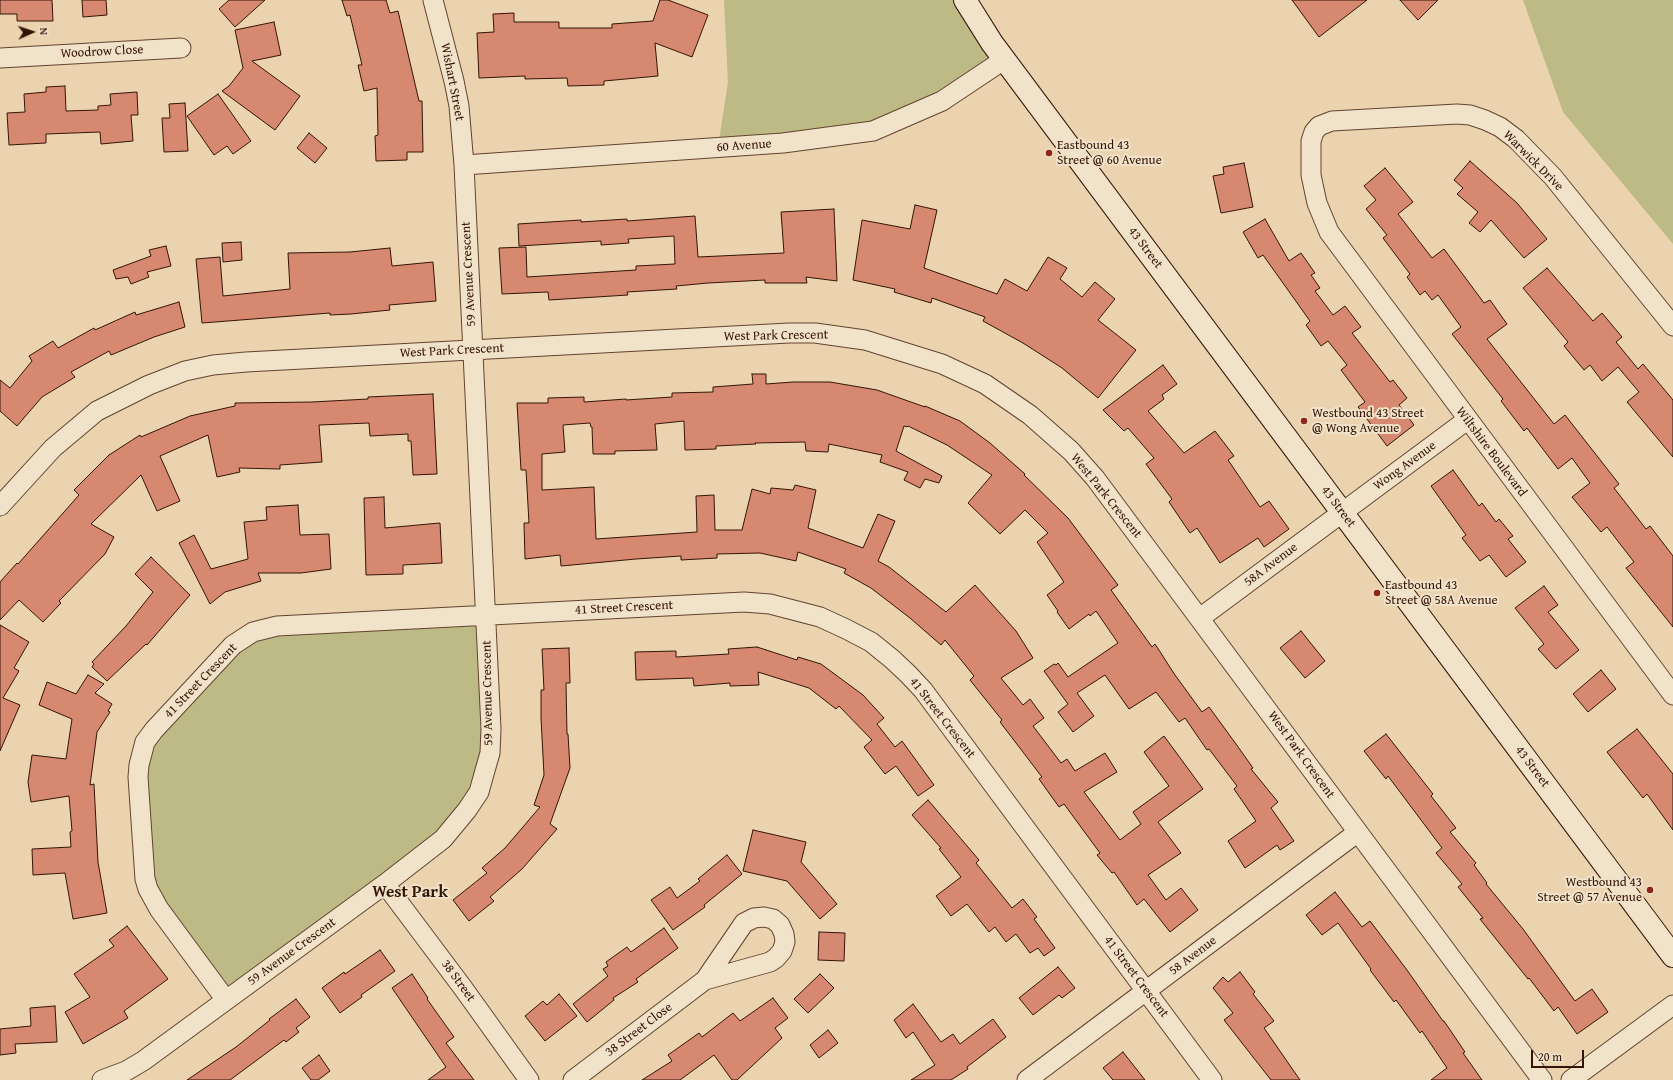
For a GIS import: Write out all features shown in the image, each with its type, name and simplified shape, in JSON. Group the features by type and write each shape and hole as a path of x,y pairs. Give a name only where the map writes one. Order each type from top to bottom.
{"street":[{"name":"Wishart Street","path":"433,0 447,49 455,87 464,165"},
{"name":"43 Street","path":"966,0 989,38 1673,956"},
{"name":"Woodrow Close","path":"0,58 181,48"},
{"name":"60 Avenue","path":"464,165 783,143 873,131 942,101 1005,59"},
{"name":"Warwick Drive","path":"1318,203 1311,175 1311,141 1314,132 1324,123 1332,121 1457,114 1470,115 1485,120 1516,139 1553,177 1673,326"},
{"name":"59 Avenue Crescent","path":"102,1080 126,1071 143,1061 385,884 443,839 467,810 479,792 490,753 491,729 487,615 464,165"},
{"name":"Wiltshire Boulevard","path":"1318,203 1329,232 1673,696"},
{"name":"West Park Crescent","path":"0,506 53,448 98,411 149,385 185,371 213,365 758,334 815,333 865,340 942,364 985,384 1030,415 1071,451 1095,478 1542,1080"},
{"name":"Wong Avenue","path":"1342,512 1467,420"},
{"name":"58A Avenue","path":"1200,618 1342,512"},
{"name":"41 Street Crescent","path":"226,1000 159,909 148,889 145,879 138,777 139,765 146,742 154,730 233,645 244,637 261,629 277,626 744,602 770,604 820,617 846,628 870,642 892,659 923,690 1212,1080"},
{"name":"58 Avenue","path":"1027,1080 1358,832"},
{"name":"38 Street","path":"385,884 463,988 529,1080"},
{"name":"38 Street Close","path":"572,1080 705,980"},
{"path":"1571,1080 1673,1005"}],"shaded area":[{"path":"724,0 965,0 1005,59 873,131 718,147 728,82"},
{"path":"1523,0 1673,0 1673,244 1563,112"},
{"path":"487,615 491,729 467,810 226,1000 145,879 142,754 244,637"}],"building":[{"path":"0,0 52,0 53,21 17,21 17,14 0,14"},
{"path":"82,0 106,0 107,15 83,17"},
{"path":"229,0 265,0 235,27 219,9"},
{"path":"342,0 386,0 390,13 398,11 419,101 422,101 423,152 407,152 407,160 376,161 375,136 378,135 377,88 364,91 358,65 362,65 350,15 347,16"},
{"path":"660,0 668,0 708,15 692,57 655,43 658,76 604,81 604,85 568,86 567,78 525,79 525,76 479,78 477,33 494,32 493,14 514,13 514,22 559,22 559,28 612,28 612,24 653,21"},
{"path":"1292,0 1367,0 1319,37"},
{"path":"1400,0 1438,0 1418,20"},
{"path":"274,22 281,55 252,61 300,96 275,130 222,91 229,86 243,68 235,30"},
{"path":"65,86 66,111 98,110 98,106 111,105 110,94 137,92 138,115 131,115 133,141 101,144 100,132 46,134 46,143 9,145 7,113 25,112 24,94 46,92 46,87"},
{"path":"218,94 251,141 233,154 227,146 214,155 187,116"},
{"path":"185,103 188,151 164,152 162,118 170,118 169,104"},
{"path":"309,133 327,148 315,163 297,148"},
{"path":"1470,161 1517,203 1547,239 1524,258 1491,220 1480,232 1469,223 1478,212 1457,194 1463,188 1454,180"},
{"path":"1244,163 1253,207 1221,213 1213,176 1224,174 1223,167"},
{"path":"1385,168 1413,202 1398,214 1432,258 1444,249 1484,303 1490,300 1507,324 1487,339 1554,424 1565,415 1619,484 1614,488 1646,529 1650,526 1673,556 1673,627 1626,568 1634,562 1607,527 1601,532 1572,497 1590,483 1572,458 1558,469 1527,428 1524,431 1501,401 1503,399 1452,334 1461,327 1438,295 1432,300 1425,291 1420,295 1407,277 1410,274 1383,238 1387,235 1366,209 1376,200 1364,186"},
{"path":"915,205 937,210 924,268 997,294 1005,279 1027,291 1048,257 1067,268 1060,279 1082,297 1095,282 1115,299 1098,320 1136,350 1098,398 1062,368 1023,343 983,321 985,317 932,298 931,303 894,292 895,289 853,280 862,220 910,229"},
{"path":"834,209 837,281 806,277 807,283 765,283 765,280 708,283 676,286 677,289 627,292 628,295 549,300 548,292 502,294 499,248 526,247 527,277 636,270 636,266 675,264 674,236 628,239 629,243 601,245 601,241 519,246 518,224 581,220 581,222 627,219 627,221 695,216 698,257 784,253 781,212"},
{"path":"1265,219 1289,261 1301,253 1315,273 1311,275 1320,288 1315,291 1333,315 1345,306 1361,327 1352,333 1390,382 1393,380 1407,398 1399,405 1414,425 1387,446 1358,407 1365,402 1341,370 1347,365 1328,341 1321,346 1306,325 1310,321 1263,255 1258,258 1243,232"},
{"path":"241,242 242,260 223,262 222,243"},
{"path":"166,246 171,266 147,272 149,277 131,284 128,277 116,279 113,270 151,256 149,250"},
{"path":"390,248 392,266 433,262 436,301 389,305 390,310 351,314 330,315 330,313 202,323 196,259 220,257 223,296 290,289 288,253 350,252"},
{"path":"1547,268 1593,321 1602,313 1622,337 1616,342 1638,369 1643,364 1673,400 1673,457 1627,402 1639,392 1618,367 1602,381 1590,365 1584,370 1564,346 1568,342 1523,288"},
{"path":"179,302 185,327 154,337 111,355 109,351 71,372 75,377 42,397 17,426 0,411 0,380 10,388 32,361 29,356 53,341 58,348 94,328 95,330 135,312 136,315"},
{"path":"1163,365 1177,384 1162,395 1164,399 1148,411 1184,453 1215,431 1234,456 1228,460 1260,507 1269,501 1289,529 1264,547 1258,538 1220,563 1197,528 1190,533 1169,502 1172,499 1146,464 1154,458 1128,428 1124,431 1103,410"},
{"path":"752,374 766,374 766,384 830,382 877,390 925,406 960,421 990,443 1025,474 1024,475 1068,518 1118,585 1111,590 1152,647 1155,644 1202,712 1209,707 1253,768 1251,769 1278,802 1271,808 1294,841 1280,850 1277,845 1245,868 1228,841 1256,821 1234,789 1237,786 1209,749 1207,750 1185,718 1179,722 1156,692 1129,709 1105,675 1077,693 1094,716 1073,732 1058,712 1068,704 1044,671 1058,663 1068,677 1118,643 1096,611 1090,616 1089,614 1069,629 1057,612 1058,611 1047,595 1064,582 1037,542 1048,533 1025,510 1000,534 968,503 992,475 947,445 908,426 904,426 896,451 942,476 939,483 925,479 920,488 904,480 908,472 880,462 882,455 829,444 828,452 806,451 805,442 755,443 756,444 716,446 716,449 685,450 684,421 655,424 657,450 615,451 615,454 593,454 592,427 590,423 563,425 565,452 542,454 542,490 594,487 596,539 697,532 696,496 714,495 715,530 742,530 752,489 770,494 771,488 793,490 795,485 816,490 808,528 863,548 878,514 895,521 878,561 889,567 946,612 975,585 1016,631 1033,658 1001,678 1023,705 1030,699 1044,718 1033,726 1061,763 1067,759 1075,771 1105,753 1117,772 1084,792 1120,840 1141,824 1133,812 1169,786 1144,752 1164,736 1203,789 1158,822 1181,853 1148,875 1166,900 1181,888 1198,910 1170,932 1144,899 1137,905 1114,872 1112,873 1097,855 1100,853 1064,804 1059,807 1039,779 1042,777 1000,722 1002,720 970,680 974,676 945,640 941,645 910,618 871,588 844,573 846,569 798,552 796,561 760,553 717,554 717,558 681,560 681,556 561,566 560,555 525,559 524,523 529,523 526,470 521,470 517,403 548,403 548,398 584,397 584,402 672,397 672,393 713,392 713,387 753,384"},
{"path":"433,394 437,474 413,475 411,441 408,441 408,434 370,436 369,423 319,425 322,462 280,465 280,469 239,468 240,472 217,477 208,435 160,456 180,501 157,511 141,475 91,524 114,537 105,554 59,601 61,603 43,622 19,600 0,620 0,582 17,563 18,564 79,495 74,490 109,455 140,435 141,437 190,416 235,406 235,403 312,402 368,399 368,397"},
{"path":"1453,470 1479,506 1482,503 1496,522 1499,519 1513,536 1508,539 1526,562 1506,577 1489,555 1480,561 1462,538 1466,535 1431,486"},
{"path":"384,497 385,528 440,523 442,563 403,565 403,574 366,575 364,498"},
{"path":"298,505 300,535 329,534 331,569 301,573 258,573 261,581 225,592 210,604 179,543 194,535 211,569 248,559 244,522 267,520 266,507"},
{"path":"151,557 190,595 147,645 146,644 107,681 92,667 94,664 92,662 126,626 153,592 135,574"},
{"path":"1544,586 1558,605 1548,612 1579,650 1556,669 1538,649 1544,644 1515,608"},
{"path":"0,625 29,642 14,668 19,671 3,698 20,705 0,751"},
{"path":"1301,631 1325,661 1305,678 1280,648"},
{"path":"757,647 797,660 798,657 821,664 863,695 884,718 877,724 895,747 902,741 934,785 918,796 896,766 885,774 864,747 872,740 839,706 836,709 809,688 758,672 759,685 730,686 730,683 694,686 693,678 636,680 635,652 676,651 676,657 729,654 728,649"},
{"path":"569,648 570,683 566,683 567,734 570,768 550,824 557,829 522,869 490,897 494,901 469,921 453,900 487,873 482,868 505,848 540,807 534,805 544,775 541,718 541,690 544,690 542,649"},
{"path":"1601,670 1616,689 1588,712 1573,694"},
{"path":"88,675 104,684 95,693 112,704 108,711 110,712 97,732 90,785 94,784 98,862 107,913 73,919 65,873 33,875 32,849 71,847 70,832 72,831 69,796 31,802 28,782 32,755 66,759 72,719 39,705 47,682 76,694"},
{"path":"1637,729 1673,774 1673,830 1647,794 1643,798 1607,752"},
{"path":"1386,734 1433,794 1431,796 1456,828 1450,832 1476,863 1474,865 1487,883 1486,884 1523,929 1575,1001 1592,989 1608,1012 1577,1034 1558,1007 1554,1011 1529,978 1528,979 1480,919 1483,918 1458,887 1462,884 1436,853 1442,848 1388,776 1386,779 1364,751"},
{"path":"928,800 979,860 976,863 1012,908 1023,899 1037,917 1034,919 1055,948 1044,956 1038,948 1030,953 1016,934 1006,942 995,927 989,932 967,904 951,916 936,896 961,877 939,849 941,848 912,815"},
{"path":"753,830 806,842 801,862 837,904 820,919 787,881 743,871"},
{"path":"727,855 742,874 704,905 705,907 673,930 651,900 670,887 677,898 700,881 698,879"},
{"path":"1335,892 1362,927 1370,921 1444,1021 1465,1052 1463,1053 1482,1080 1431,1080 1447,1068 1422,1031 1420,1033 1396,1000 1394,1002 1338,923 1322,935 1306,915"},
{"path":"127,926 168,979 124,1011 128,1018 83,1044 65,1012 90,997 74,974 114,946 109,940"},
{"path":"664,928 678,948 636,979 638,982 613,998 614,1000 587,1022 573,1004 608,976 603,969 608,966 606,962 627,947 631,952"},
{"path":"819,932 845,933 844,961 818,960"},
{"path":"380,950 395,971 361,995 362,997 340,1013 322,988 344,972 345,974"},
{"path":"1058,967 1075,988 1062,998 1059,995 1033,1015 1019,998"},
{"path":"1240,972 1255,992 1253,994 1274,1021 1264,1028 1300,1080 1271,1080 1224,1020 1233,1013 1213,988 1223,977 1228,982"},
{"path":"412,974 428,998 427,999 454,1037 446,1043 474,1080 428,1080 446,1067 392,988"},
{"path":"820,974 834,988 808,1013 794,999"},
{"path":"559,994 577,1016 545,1041 525,1016 543,1001 547,1005"},
{"path":"773,998 788,1018 775,1028 782,1038 737,1080 732,1080 714,1055 680,1080 642,1080 672,1061 668,1055 699,1033 702,1037 733,1013 740,1021"},
{"path":"296,999 310,1017 296,1028 299,1032 286,1042 284,1040 230,1080 187,1080 236,1047 270,1020 269,1019"},
{"path":"913,1004 941,1042 953,1034 960,1044 993,1019 1006,1037 967,1067 968,1069 951,1080 911,1080 935,1065 913,1032 906,1038 894,1020"},
{"path":"55,1006 57,1042 15,1044 16,1053 0,1055 0,1029 31,1026 30,1008"},
{"path":"828,1030 838,1043 819,1058 810,1045"},
{"path":"1123,1052 1145,1080 1113,1080 1103,1068"},
{"path":"319,1055 330,1071 318,1080 311,1080 302,1068"}],"place":[{"name":"Eastbound 43 Street @ 60 Avenue","path":"1049,153"},
{"name":"Westbound 43 Street @ Wong Avenue","path":"1304,421"},
{"name":"Eastbound 43 Street @ 58A Avenue","path":"1377,593"},
{"name":"Westbound 43 Street @ 57 Avenue","path":"1650,890"}],"district":[{"name":"West Park","path":"410,893"}]}
